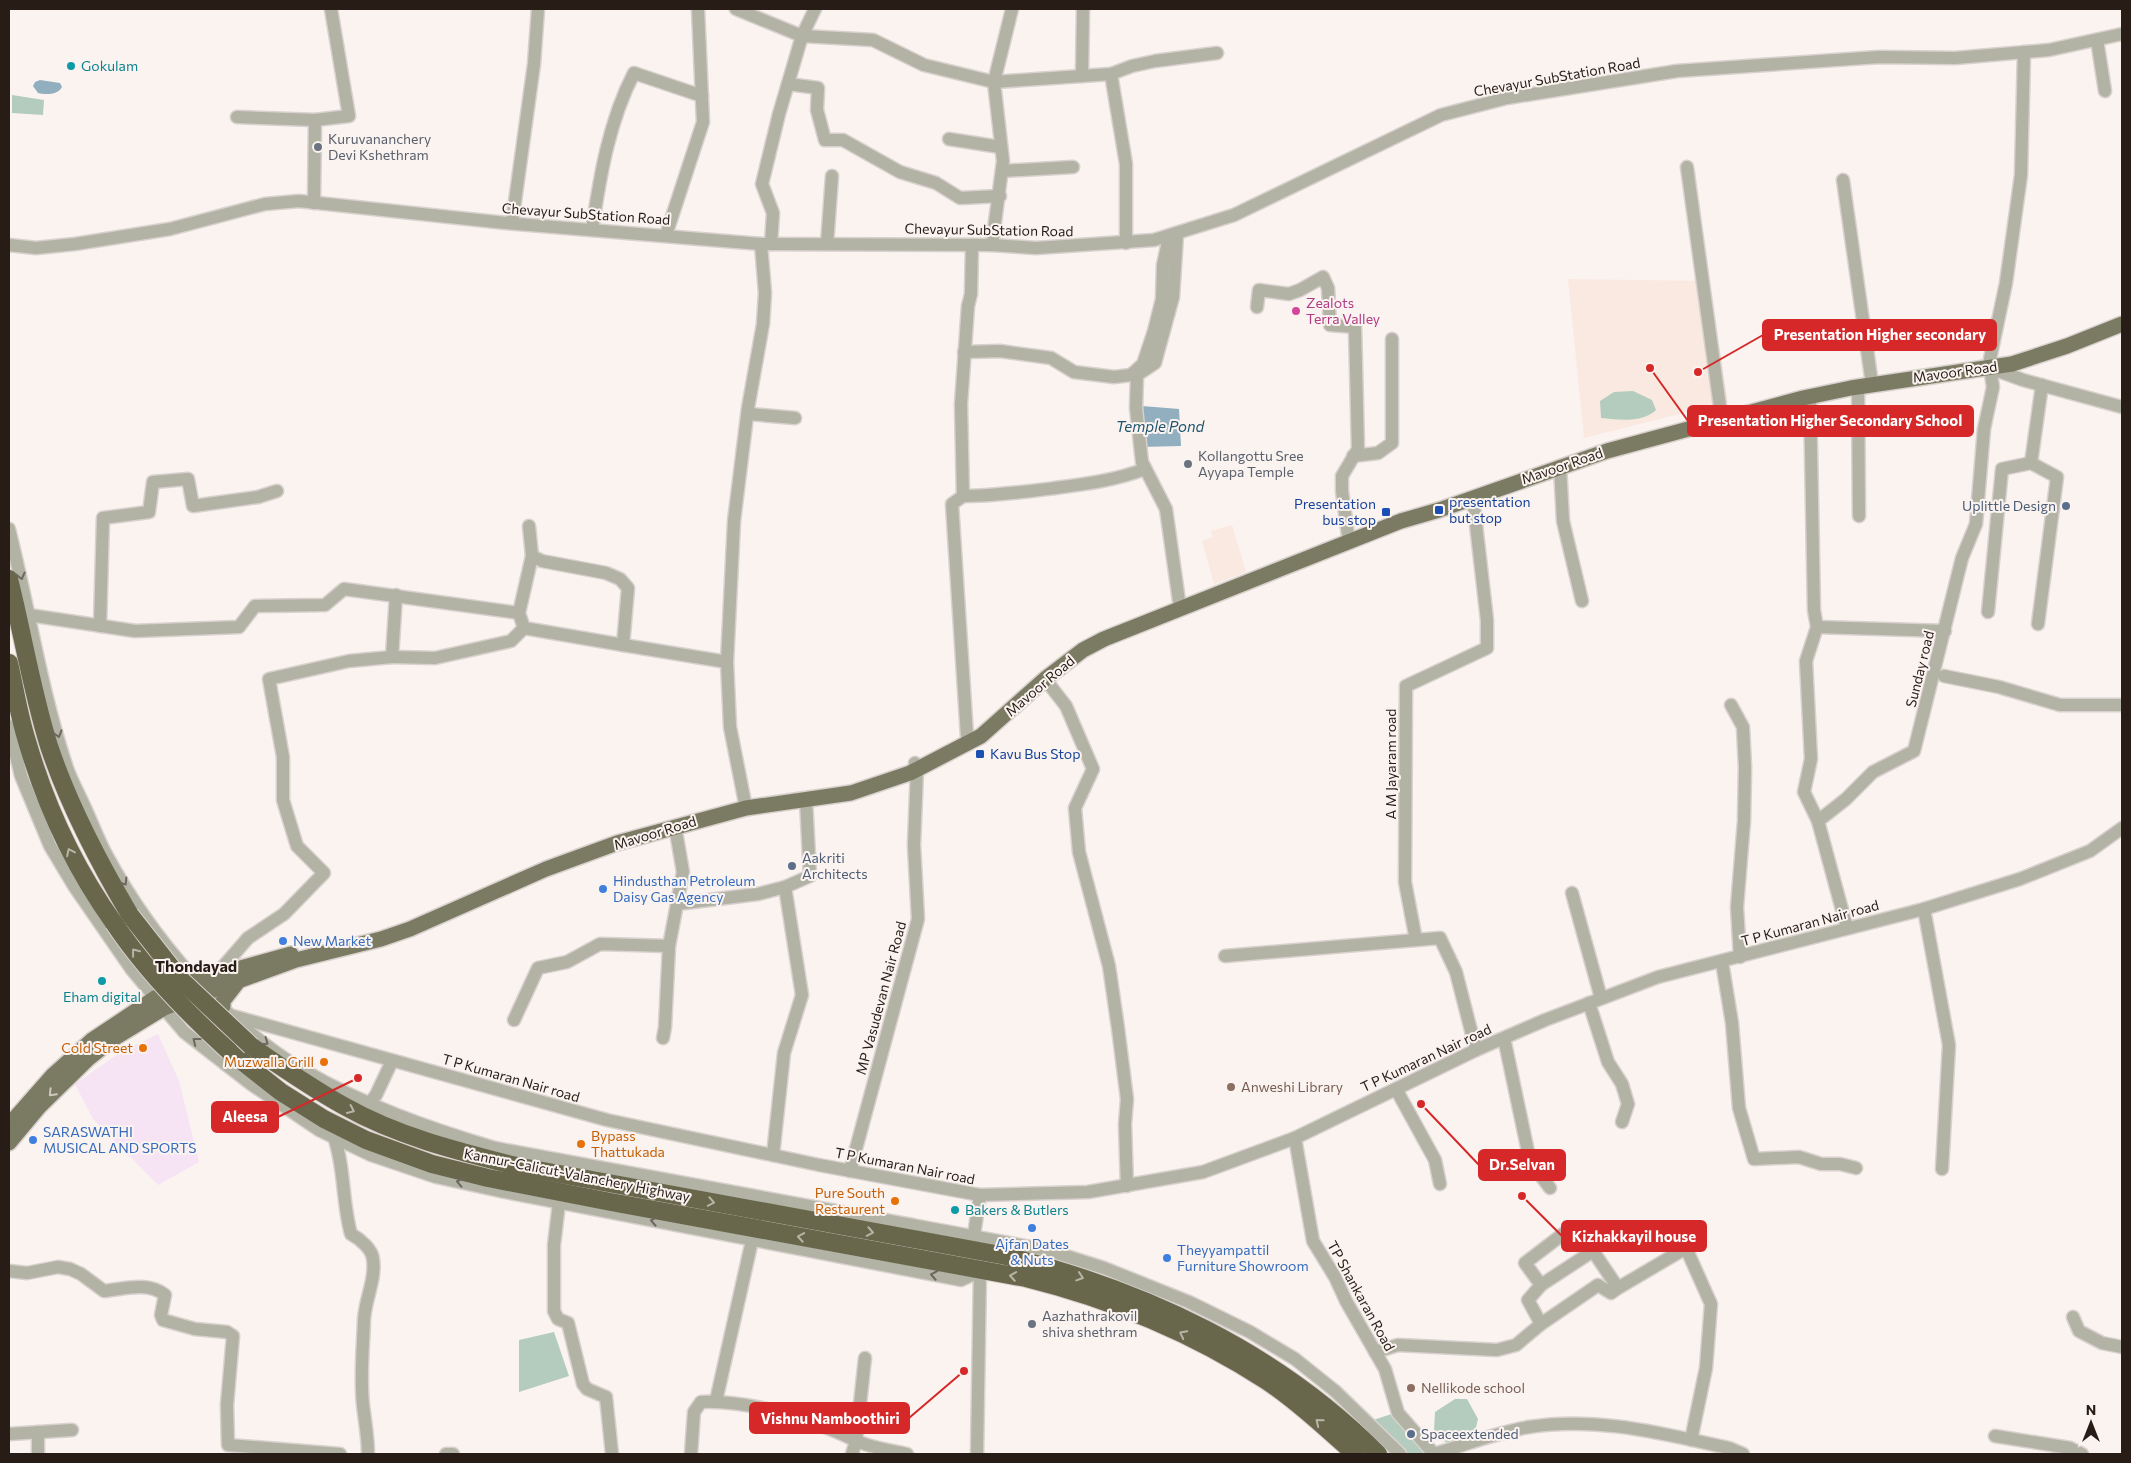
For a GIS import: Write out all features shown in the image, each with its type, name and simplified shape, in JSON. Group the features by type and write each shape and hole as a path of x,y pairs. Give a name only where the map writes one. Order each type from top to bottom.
{"highway":[{"name":"Kannur-Calicut-Valanchery Highway","path":"9,579 36,697 63,785 104,871 130,915 182,980 251,1046 344,1107 393,1129 453,1150 516,1166 1042,1265 1138,1297 1253,1355 1326,1407 1354,1430 1378,1454"},
{"name":"Kannur-Calicut-Valanchery Highway","path":"9,663 26,739 53,817 75,863 114,923 158,981 228,1051 281,1092 324,1119 366,1140 432,1164 498,1180 1026,1278 1070,1289 1116,1305 1174,1330 1225,1356 1268,1382 1324,1426 1355,1454"}],"main road":[{"name":"Mavoor Road","path":"9,1125 53,1075 92,1040 197,980 410,922 546,862 617,836 745,804 852,785 916,766 968,736 1080,644 1123,623 1179,600 1436,501 1608,443 1721,414 1804,390 1871,377 1990,364 2035,350 2122,316"},
{"name":"Mavoor Road","path":"9,1143 39,1107 88,1059 159,1003 209,992 296,960 339,951 410,929 546,869 617,843 745,804 806,800 851,793 981,736 1046,679 1084,650 1124,630 1401,521 1473,498 1607,450 1810,397 2035,357 2122,324"},
{"path":"228,1011 223,1001 237,983"}],"street":[{"path":"237,117 315,120 349,116 331,9"},
{"path":"512,223 534,64 538,9"},
{"path":"666,235 703,122 698,9"},
{"path":"738,9 802,36 873,40 924,65 994,82 1111,74 1132,66 1155,61 1216,53"},
{"path":"745,804 730,727 727,662 734,521 765,293 766,244 773,213 762,184 802,36 815,9"},
{"path":"992,245 1002,172 994,82 1012,9"},
{"path":"1082,76 1083,9"},
{"name":"Chevayur SubStation Road","path":"9,245 36,248 75,244 170,229 265,204 299,201 512,223 766,244 992,245 1036,248 1126,243 1173,236 1243,211 1441,116 1508,98 1678,71 1879,57 1955,58 2049,50 2122,34"},
{"path":"2097,40 2105,91"},
{"name":"Sunday road","path":"1818,822 1846,799 1873,772 1914,750 1962,558 1976,524 1984,429 1993,387 1990,364 2006,283 2021,175 2024,52"},
{"path":"592,230 600,169 625,91 634,73 702,96"},
{"path":"1111,74 1126,164 1126,243"},
{"path":"788,84 818,88 817,110 825,140 843,140 900,172 936,183 960,198 1000,196"},
{"path":"314,202 315,120"},
{"path":"950,139 1000,147"},
{"path":"1002,172 1073,167"},
{"path":"1687,167 1721,414"},
{"path":"827,244 832,176"},
{"path":"1843,180 1871,377"},
{"path":"964,352 1000,351 1051,358 1074,372 1114,377 1130,375 1143,364 1154,331 1162,299 1163,265 1173,236"},
{"path":"1173,236 1173,297 1155,364 1137,375 1138,439 1145,469 1166,509 1179,600"},
{"path":"963,496 960,404 968,306 971,294 972,245"},
{"path":"1257,307 1258,290 1289,294 1300,290 1323,276 1328,288 1330,325 1355,327 1359,425 1358,449 1342,476 1342,491 1348,535"},
{"path":"1353,456 1378,453 1392,443 1392,339"},
{"path":"1990,364 2042,384 2122,406"},
{"path":"2031,463 2042,384"},
{"path":"1858,387 1859,516"},
{"path":"1810,397 1814,610 1817,627 1806,662 1811,760 1804,792 1818,822 1847,928"},
{"path":"749,414 795,418"},
{"path":"1988,612 2002,469 2031,463 2057,477 2038,624"},
{"path":"1560,466 1563,521 1582,601"},
{"path":"968,736 952,504 963,496 1019,494 1120,479 1145,469"},
{"path":"100,626 103,518 149,512 153,482 188,479 193,506 258,498 278,491"},
{"name":"A M Jayaram road","path":"1416,940 1405,882 1406,686 1486,648 1487,620 1473,498"},
{"path":"524,628 519,613 532,556 529,526"},
{"path":"9,529 44,686 68,769 107,857 152,927 197,980 242,1026 302,1069 370,1104 432,1129 495,1148 1047,1250 1104,1268 1189,1302 1250,1332 1295,1360 1335,1391 1400,1454"},
{"path":"532,556 542,561 606,573 620,579 628,588 623,645"},
{"path":"29,616 135,631 239,627 255,606 324,605 344,589 396,594 519,613"},
{"path":"392,658 396,594"},
{"path":"1817,627 1945,631"},
{"path":"524,628 727,662"},
{"path":"215,976 248,938 284,914 324,873 297,846 283,800 283,756 269,679 349,661 434,658 511,641 524,628"},
{"path":"1944,676 1999,687 2060,704 2122,704"},
{"path":"1046,679 1066,706 1093,769 1075,808 1076,826 1079,852 1109,966 1118,1028 1127,1099 1125,1124 1126,1186"},
{"path":"1731,705 1743,727 1745,767 1744,821 1737,907 1740,957"},
{"path":"9,726 21,776 50,846 132,970 184,1032 251,1084 319,1130 371,1155 436,1177 559,1203 961,1280 980,1270 976,1454"},
{"name":"MP Vasudevan Nair Road","path":"850,1171 918,919 914,845 916,766"},
{"path":"677,904 758,894 785,887 810,876 806,800"},
{"path":"663,1038 668,946 683,872 682,856 675,826"},
{"name":"T P Kumaran Nair road","path":"228,1011 392,1061 607,1120 773,1155 980,1195 1088,1192 1203,1172 1295,1138 1476,1050 1658,976 1694,966 1722,962 1924,909 2020,880 2090,851 2122,828"},
{"path":"773,1155 784,1053 802,995 785,887"},
{"path":"1572,893 1601,998"},
{"path":"1924,909 1949,1045 1942,1169"},
{"path":"1225,956 1440,938 1456,972 1476,1050"},
{"path":"514,1020 538,968 567,962 600,944 668,946"},
{"path":"1722,962 1732,1023 1739,1108 1754,1159 1799,1157 1821,1164 1840,1164 1856,1168"},
{"path":"1588,1003 1608,1062 1622,1084 1628,1104 1622,1122"},
{"path":"1504,1038 1530,1161 1550,1188"},
{"path":"370,1104 392,1061"},
{"path":"1396,1089 1435,1160 1440,1184"},
{"path":"334,1137 339,1152 346,1214 351,1234 362,1240 373,1257 373,1277 364,1314 362,1356 363,1403 368,1438 368,1454"},
{"name":"TP Shankaran Road","path":"1295,1138 1313,1241 1335,1277 1346,1301 1385,1369 1398,1413 1434,1454"},
{"path":"974,1236 980,1195"},
{"path":"559,1203 554,1245 554,1311 558,1319 568,1323 583,1384 587,1389 606,1397 612,1454"},
{"path":"912,1226 927,1242"},
{"path":"1541,1285 1525,1263 1564,1234 1593,1251 1618,1288"},
{"path":"716,1401 751,1245"},
{"path":"1375,1352 1398,1345 1497,1350 1516,1345 1541,1324 1598,1285 1611,1293 1686,1248 1711,1304 1706,1368 1691,1440"},
{"path":"1541,1324 1528,1300 1541,1285 1593,1251"},
{"path":"9,1271 27,1273 58,1267 81,1274 104,1291 148,1286 159,1290 165,1295 161,1315 163,1320 195,1329 227,1332 233,1336 228,1392 228,1445 241,1450 340,1454"},
{"path":"2073,1317 2079,1331 2102,1343 2122,1347"},
{"path":"852,1454 856,1441 865,1358"},
{"path":"691,1454 694,1412 701,1402 716,1401 732,1403 828,1427 856,1441 907,1454"},
{"path":"1434,1454 1529,1427 1573,1424 1630,1427 1729,1448 1743,1454"},
{"path":"9,1434 72,1430"},
{"path":"38,1432 38,1454"},
{"path":"1995,1436 2070,1448 2082,1454"},
{"path":"446,1454 453,1454"}],"shaded area":[{"path":"1568,279 1708,281 1728,402 1584,438"},
{"path":"1232,525 1246,572 1214,584 1202,541 1212,537 1211,531"},
{"path":"158,1034 179,1081 199,1162 158,1185 93,1119 75,1084 118,1054"}],"green space":[{"path":"12,95 44,100 43,115 12,113"},
{"path":"1633,391 1652,400 1656,410 1637,419 1601,418 1600,401 1614,392"},
{"path":"554,1332 569,1376 519,1392 519,1340"},
{"path":"1455,1399 1467,1399 1478,1419 1474,1436 1457,1444 1438,1440 1434,1431 1435,1412"},
{"path":"1395,1413 1429,1454 1393,1454 1373,1420"}],"water":[{"path":"40,80 60,83 62,87 55,93 38,93 33,86 35,82"},
{"name":"Temple Pond","path":"1142,406 1179,409 1181,446 1140,447"}],"place":[{"name":"Gokulam","path":"71,66"},
{"name":"Kuruvananchery Devi Kshethram","path":"318,147"},
{"name":"Zealots Terra Valley","path":"1296,311"},
{"name":"Presentation Higher Secondary School","path":"1650,368"},
{"name":"Presentation Higher secondary","path":"1698,372"},
{"name":"Kollangottu Sree Ayyapa Temple","path":"1188,464"},
{"name":"Uplittle Design","path":"2066,506"},
{"name":"presentation but stop","path":"1439,510"},
{"name":"Presentation bus stop","path":"1386,512"},
{"name":"Kavu Bus Stop","path":"980,754"},
{"name":"Aakriti Architects","path":"792,866"},
{"name":"Hindusthan Petroleum Daisy Gas Agency","path":"603,889"},
{"name":"New Market","path":"283,941"},
{"name":"Eham digital","path":"102,981"},
{"name":"Cold Street","path":"143,1048"},
{"name":"Muzwalla Grill","path":"324,1062"},
{"name":"Aleesa","path":"358,1078"},
{"name":"Anweshi Library","path":"1231,1087"},
{"name":"Dr.Selvan","path":"1421,1104"},
{"name":"SARASWATHI MUSICAL AND SPORTS","path":"33,1140"},
{"name":"Bypass Thattukada","path":"581,1144"},
{"name":"Kizhakkayil house","path":"1522,1196"},
{"name":"Pure South Restaurent","path":"895,1201"},
{"name":"Bakers & Butlers","path":"955,1210"},
{"name":"Ajfan Dates & Nuts","path":"1032,1228"},
{"name":"Theyyampattil Furniture Showroom","path":"1167,1258"},
{"name":"Aazhathrakovil shiva shethram","path":"1032,1324"},
{"name":"Vishnu Namboothiri","path":"964,1371"},
{"name":"Nellikode school","path":"1411,1388"},
{"name":"Spaceextended","path":"1411,1434"}],"district":[{"name":"Thondayad","path":"196,966"}]}
